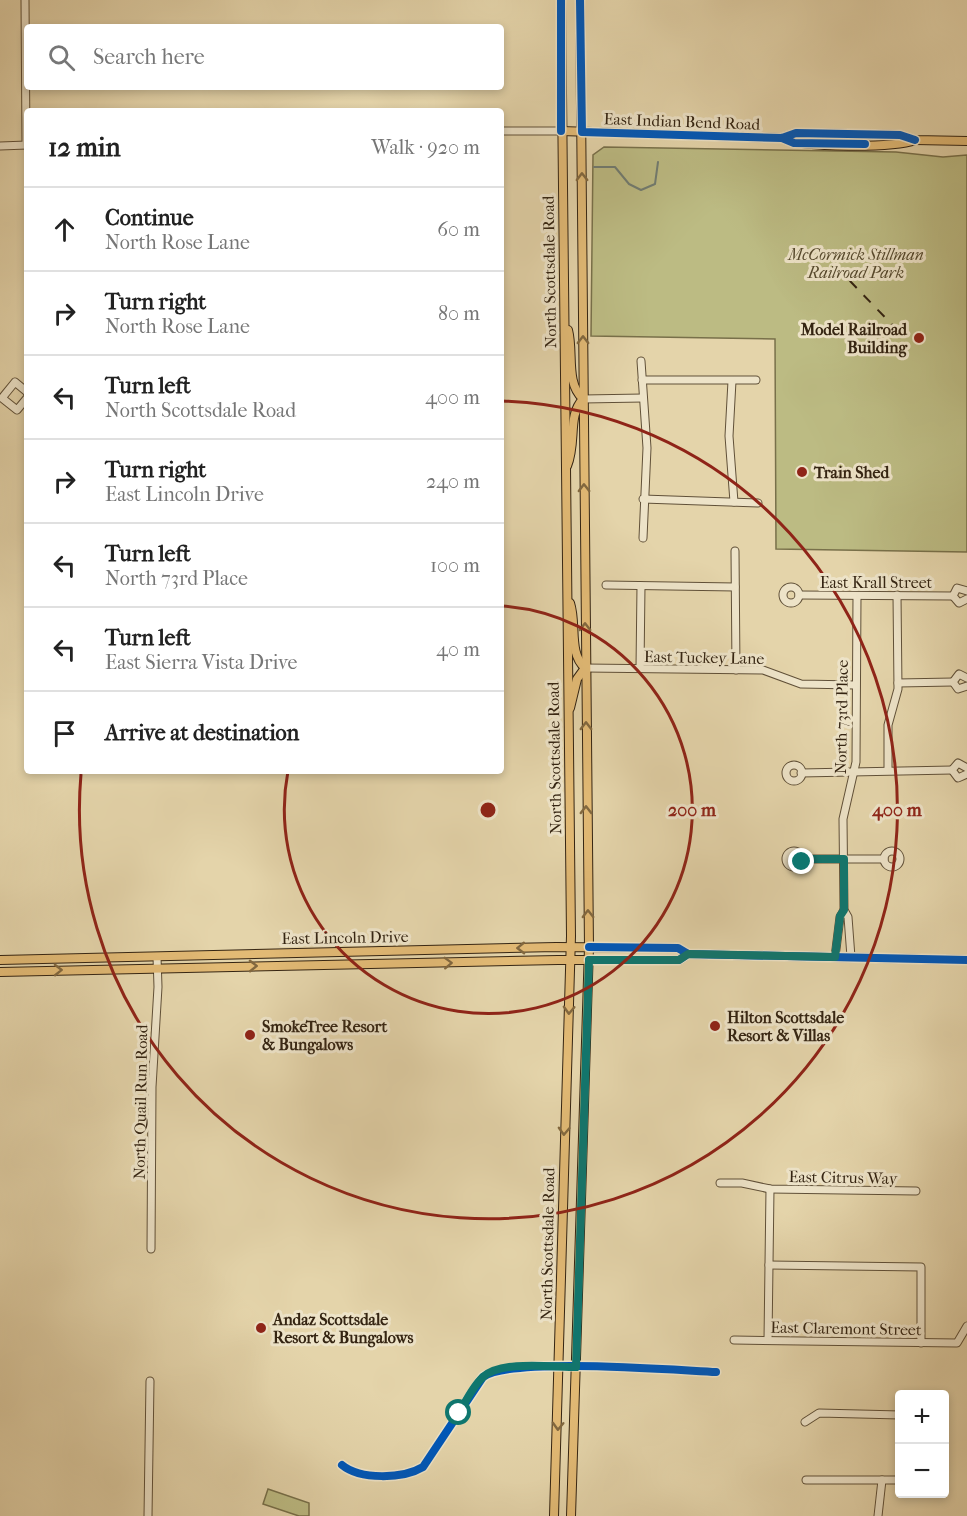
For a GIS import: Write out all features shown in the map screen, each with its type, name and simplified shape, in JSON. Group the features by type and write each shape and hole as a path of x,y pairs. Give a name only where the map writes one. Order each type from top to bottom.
{"main road":[{"name":"North Scottsdale Road","path":"554,1516 571,947 561,0"},
{"name":"North Scottsdale Road","path":"571,1516 589,960 580,0"},
{"name":"East Indian Bend Road","path":"561,131 782,138 794,143 818,144 902,145 915,140 967,141"},
{"path":"565,318 572,344 573,385 583,399 573,413 574,450 566,469"},
{"path":"567,594 574,616 576,655 585,668 577,679 568,713"},
{"path":"570,785 586,785"},
{"name":"East Lincoln Drive","path":"0,960 589,947 678,948 688,954 967,960"},
{"name":"East Lincoln Drive","path":"0,972 570,960 679,960 688,954"}],"street":[{"path":"25,0 25,24"},
{"path":"26,90 26,108"},
{"name":"East Indian Bend Road","path":"504,131 561,131"},
{"path":"0,146 24,145"},
{"path":"641,362 647,448 643,538"},
{"path":"642,380 756,380"},
{"path":"732,381 729,436 734,502"},
{"path":"24,386 15,382 2,398 17,410 24,402"},
{"path":"583,399 643,398"},
{"path":"644,499 758,503"},
{"path":"735,551 736,670"},
{"path":"606,585 735,587"},
{"path":"640,668 641,586"},
{"name":"East Krall Street","path":"952,596 957,588 967,591"},
{"name":"East Krall Street","path":"799,595 952,596 959,603 967,599"},
{"path":"888,770 888,725 898,683 897,595"},
{"name":"North 73rd Place","path":"852,957 848,917 844,910 843,819 854,771 857,596"},
{"name":"East Tuckey Lane","path":"585,668 763,670 811,685 855,685"},
{"path":"898,683 952,682 959,674 967,678"},
{"path":"952,682 958,689 967,686"},
{"path":"801,773 952,770 958,763 967,768"},
{"path":"952,770 958,778 967,774"},
{"path":"802,859 884,860"},
{"name":"North 73rd Place","path":"835,957 840,916 844,910"},
{"name":"North Quail Run Road","path":"151,1249 152,1087 158,987 156,957"},
{"name":"East Citrus Way","path":"720,1183 742,1183 770,1189 916,1191"},
{"path":"768,1341 770,1189"},
{"path":"769,1265 921,1267 921,1343"},
{"name":"East Claremont Street","path":"734,1340 957,1343 967,1326"},
{"path":"342,1464 351,1472 361,1474 416,1471 427,1463 473,1390 489,1372 511,1367 717,1372"},
{"path":"148,1516 150,1381"},
{"path":"805,1422 819,1413 895,1415"},
{"path":"806,1480 895,1480"},
{"path":"878,1516 882,1480"}],"green space":[{"name":"McCormick Stillman Railroad Park","path":"604,147 896,152 943,157 967,155 967,552 776,549 775,339 591,336 593,155"},
{"path":"268,1489 309,1503 309,1516 299,1516 263,1504"}],"waterway":[{"path":"594,167 615,167 629,184 641,190 655,184 658,162"}],"railway":[{"path":"822,252 903,336"}],"cycle path":[{"path":"561,0 561,131"},
{"path":"580,0 582,132 782,138 796,133 900,135 915,140"},
{"path":"782,138 794,143 865,144"},
{"path":"589,947 678,948 688,954 967,960"},
{"path":"589,960 679,960 688,954"},
{"path":"342,1465 359,1473 382,1476 404,1474 423,1467 483,1377 499,1371 558,1366 594,1366 716,1372"}],"place":[{"name":"Model Railroad Building","path":"919,338"},
{"name":"Train Shed","path":"802,472"},
{"name":"Hilton Scottsdale Resort & Villas","path":"715,1026"},
{"name":"SmokeTree Resort & Bungalows","path":"250,1035"},
{"name":"Andaz Scottsdale Resort & Bungalows","path":"261,1328"}],"route":[{"path":"459,1413 473,1390 489,1372 526,1366 576,1367 589,960 679,960 688,954 835,957 840,916 844,910 844,859 802,859 802,862"}]}
